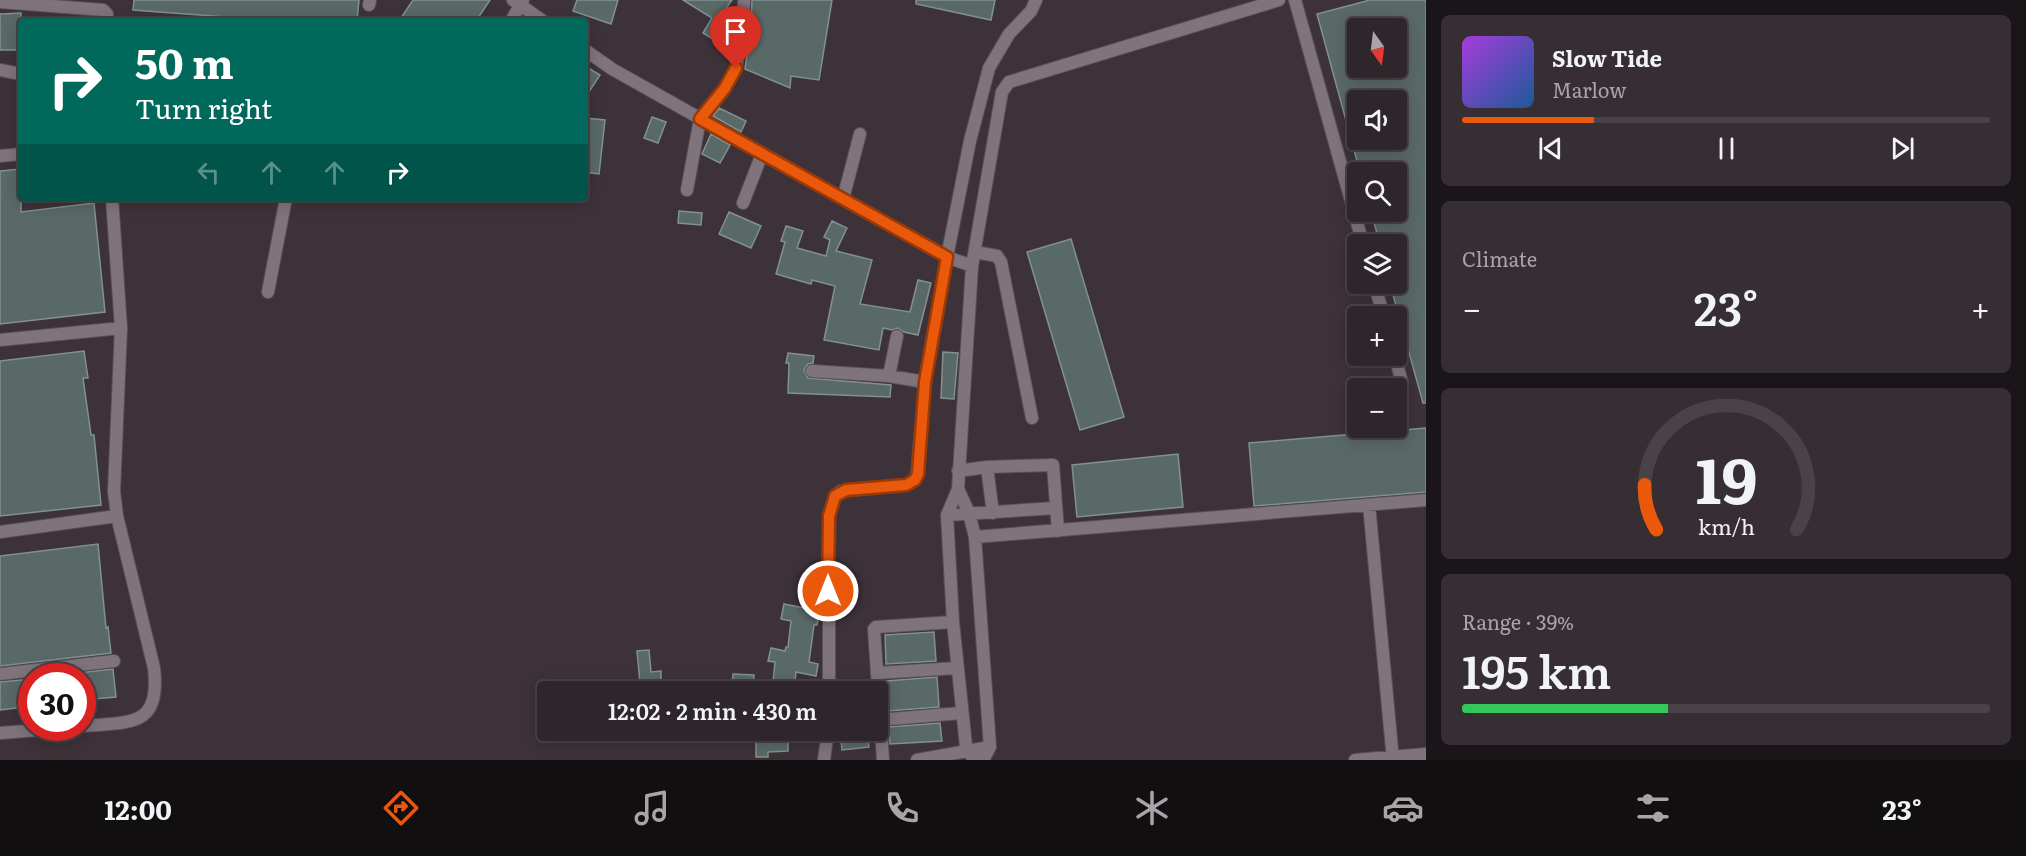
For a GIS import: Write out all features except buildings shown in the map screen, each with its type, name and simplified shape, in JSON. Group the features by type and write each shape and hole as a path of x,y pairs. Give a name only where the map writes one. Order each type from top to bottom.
{"street":[{"path":"687,190 700,119 725,88 736,68 743,24 744,0"},
{"path":"829,681 829,516 834,499 838,493 846,490 906,485 915,480 918,474 925,382 970,141 989,68 1009,34 1031,10 1036,0"},
{"path":"971,755 961,713 952,621 947,515 957,489 972,266 1002,92 1009,82 1279,0"},
{"path":"1295,0 1361,234"},
{"path":"0,2 102,10 107,14 108,18"},
{"path":"512,18 519,2 539,18"},
{"path":"588,52 612,69 762,154 947,257 972,266"},
{"path":"0,70 18,73"},
{"path":"843,199 860,134"},
{"path":"0,156 18,154"},
{"path":"742,203 762,154"},
{"path":"96,725 122,722 143,716 152,705 157,689 154,668 117,516 114,490 121,328 112,201"},
{"path":"268,292 285,201"},
{"path":"975,252 997,256 1001,262 1032,418"},
{"path":"0,340 121,328"},
{"path":"890,376 897,336"},
{"path":"812,371 890,376 925,382"},
{"path":"958,471 987,467 1053,465 1058,531"},
{"path":"987,467 993,513"},
{"path":"957,489 969,513 975,537 990,747 983,760"},
{"path":"975,537 1426,500"},
{"path":"1369,505 1393,759"},
{"path":"947,515 1056,508"},
{"path":"0,532 117,516"},
{"path":"877,681 873,632 876,627 952,621"},
{"path":"0,674 114,661"},
{"path":"877,673 957,668"},
{"path":"888,719 961,713"},
{"path":"0,733 18,732"},
{"path":"824,760 827,741"},
{"path":"881,741 883,760"},
{"path":"917,760 971,755 990,747"},
{"path":"1355,760 1393,759 1426,754"}],"route":[{"path":"736,68 725,88 700,119 947,257 925,382 918,474 915,480 906,485 846,490 835,496 829,516 828,591"}]}
